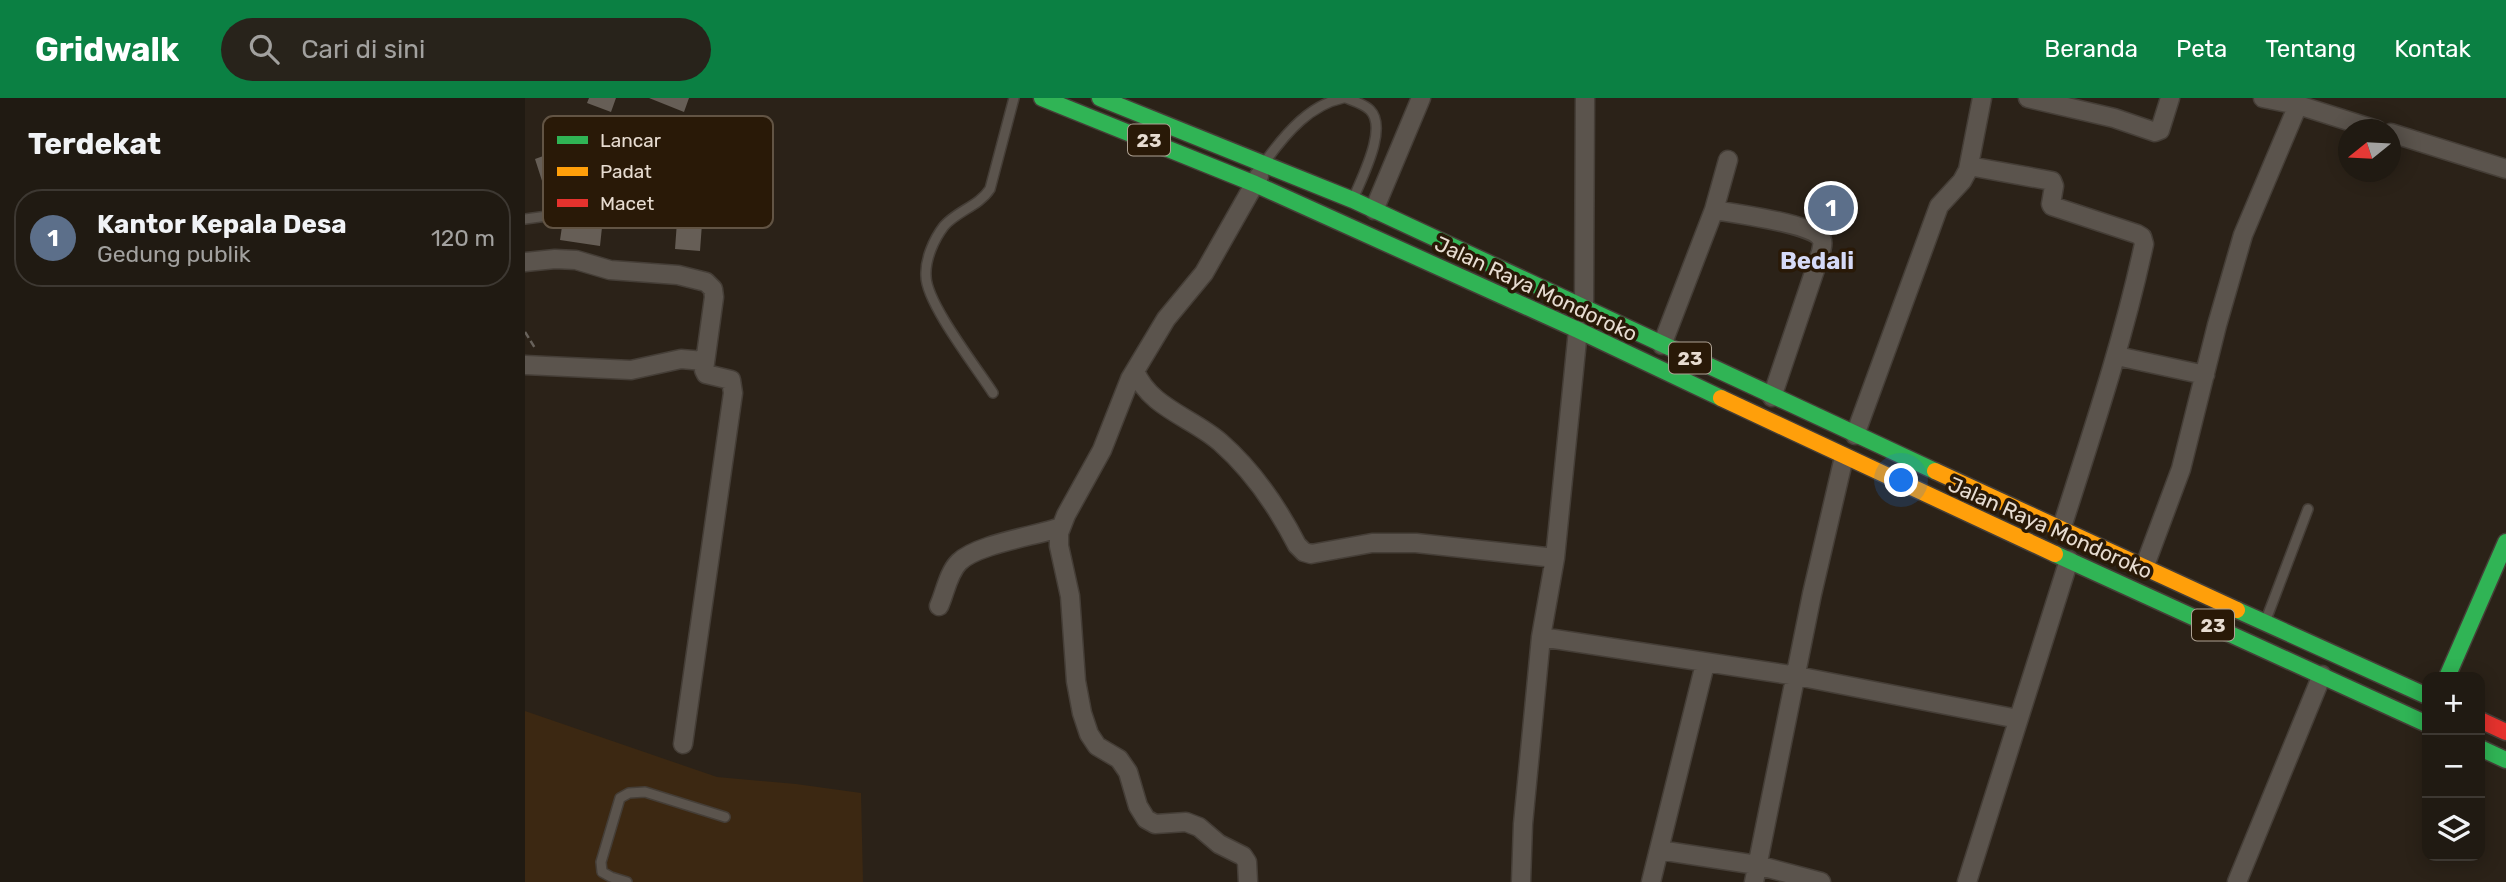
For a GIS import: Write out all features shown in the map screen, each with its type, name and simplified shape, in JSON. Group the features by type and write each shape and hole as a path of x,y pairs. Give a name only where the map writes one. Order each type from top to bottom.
{"main road":[{"name":"Jalan Raya Mondoroko","path":"1042,98 1255,184 1579,330 1844,457 2422,721"},
{"name":"Jalan Raya Mondoroko","path":"1100,98 1374,209 1854,435 2422,694"},
{"path":"1998,527 2008,505"},
{"path":"2449,672 2506,542"},
{"path":"2485,722 2506,732"},
{"path":"2485,750 2506,760"}],"street":[{"path":"1374,209 1422,98"},
{"path":"1584,307 1585,98"},
{"path":"1854,435 1939,206 1962,181 1969,166 1982,98"},
{"path":"2028,98 2114,118 2155,132 2162,124 2170,98"},
{"path":"2263,98 2298,105 2342,119"},
{"path":"2144,568 2181,469 2243,235 2298,105"},
{"path":"2401,137 2506,169"},
{"path":"1662,345 1714,209 1728,160"},
{"path":"1248,882 1244,856 1219,844 1199,827 1186,822 1155,824 1146,819 1138,806 1128,772 1119,758 1097,746 1089,734 1076,681 1070,596 1059,546 1064,521 1114,425 1127,384 1166,319 1204,273 1255,184 1264,163"},
{"path":"1969,166 2052,181 2052,206 2137,234 2142,237 2144,244 2117,356 2061,530"},
{"path":"1714,209 1776,221 1818,234 1822,240 1821,252 1772,397"},
{"path":"525,262 576,260 610,270 678,275 706,282 713,289 714,298 704,360 706,374 731,380 733,393 683,744"},
{"path":"1521,882 1523,824 1541,637 1555,558 1579,330"},
{"path":"2117,356 2205,375"},
{"path":"525,365 631,369 681,359 704,360"},
{"path":"1135,371 1146,391 1218,440 1239,460 1304,552 1323,553 1372,543 1416,543 1555,558"},
{"path":"1756,873 1815,582 1844,457"},
{"path":"939,606 960,561 1064,521"},
{"path":"1967,882 2069,560"},
{"path":"1541,637 1797,677 2018,719"},
{"path":"1651,882 1706,664"},
{"path":"2237,882 2322,675"},
{"path":"1659,850 1756,873 1821,882"}],"lane":[{"path":"993,393 935,304 926,277 934,241 943,228 954,216 985,196 989,189 1014,98"},
{"path":"1264,163 1279,143 1311,111 1328,101 1344,98 1371,111 1377,123 1376,139 1346,225"},
{"path":"525,219 543,217"},
{"path":"2265,622 2308,509"},
{"path":"627,882 602,872 601,862 620,798 629,793 645,792 725,817"}],"shaded area":[{"path":"525,711 717,777 861,793 863,882 525,882"}],"building":[{"path":"589,98 616,98 611,112 587,103"},
{"path":"649,98 689,98 684,112"},
{"path":"543,156 543,184 535,159"},
{"path":"1820,186 1851,196 1842,229 1810,220"},
{"path":"562,228 602,228 600,246 560,240"},
{"path":"677,228 702,228 700,251 675,249"}],"traffic: fast":[{"path":"1042,98 1255,184 1578,330 1721,398"},
{"path":"1100,98 1353,200 1935,471"},
{"path":"2449,672 2506,542"},
{"path":"2055,554 2422,722"},
{"path":"2237,610 2422,694"},
{"path":"2485,750 2506,760"}],"traffic: slow":[{"path":"1721,398 2055,554"},
{"path":"1935,471 2237,610"}],"traffic: jam":[{"path":"2485,722 2506,732"}],"place":[{"name":"Kantor Kepala Desa","path":"1831,208"}],"district":[{"name":"Bedali","path":"1817,261"}]}
